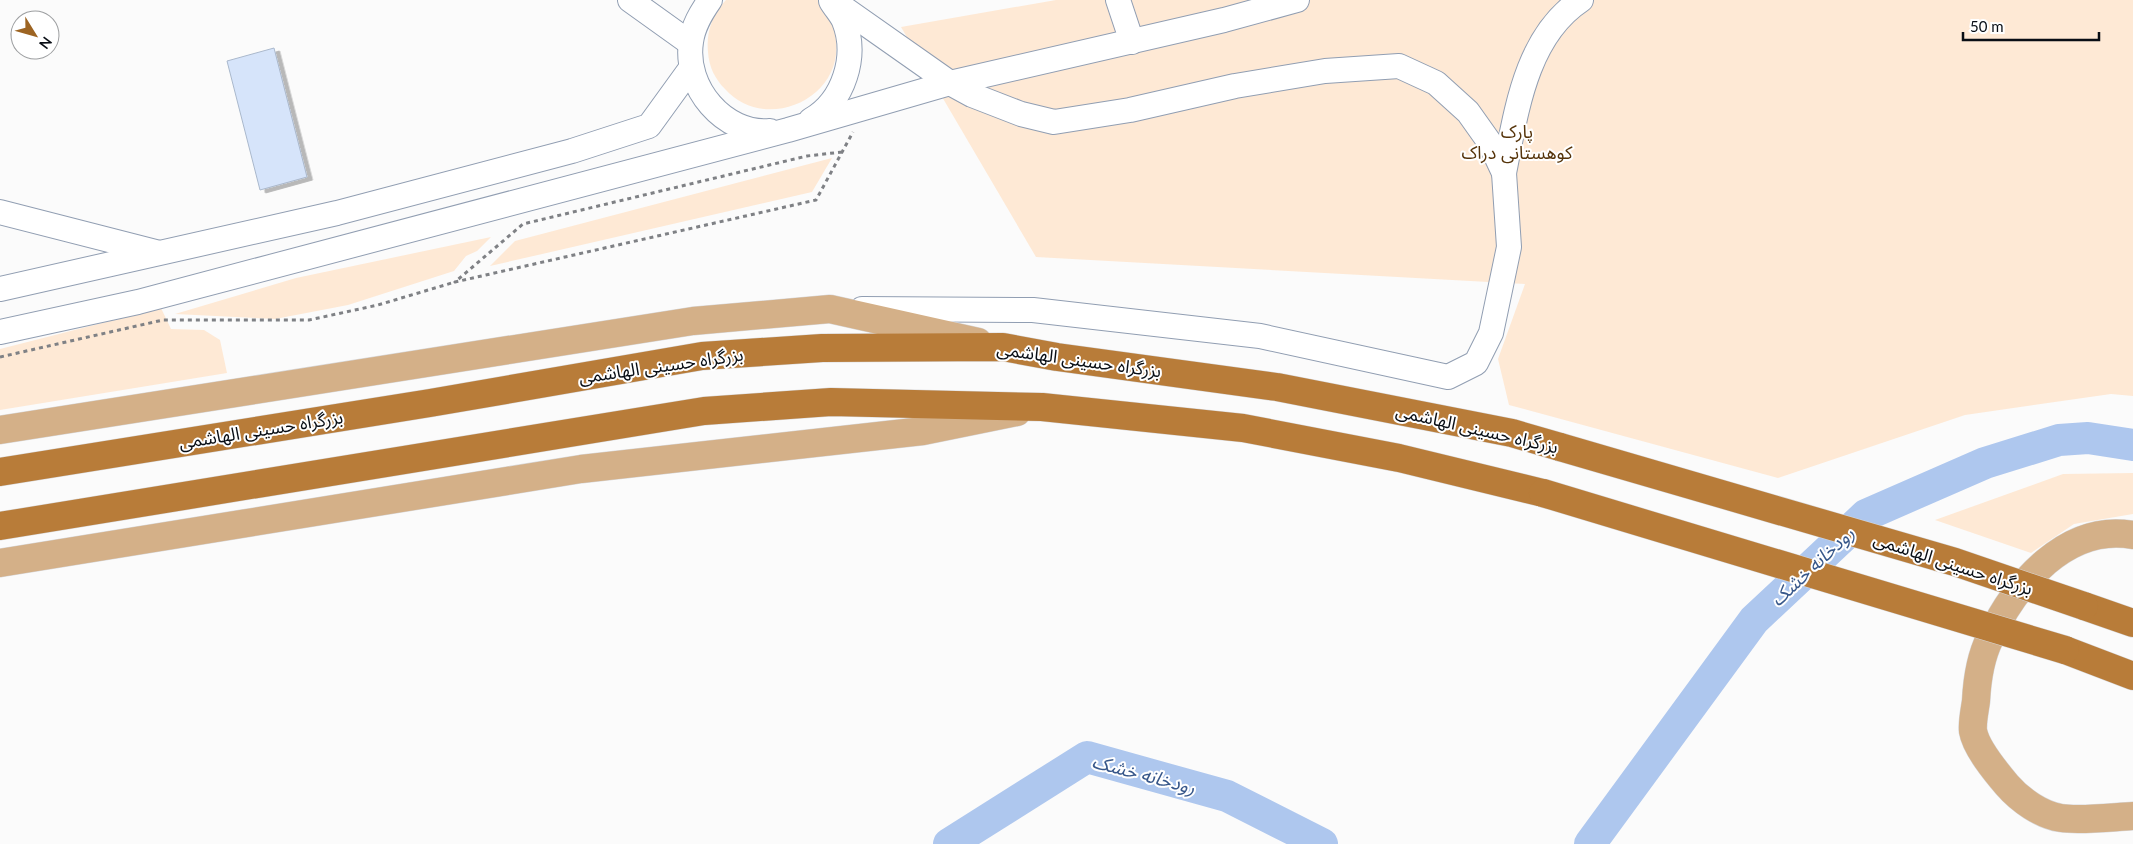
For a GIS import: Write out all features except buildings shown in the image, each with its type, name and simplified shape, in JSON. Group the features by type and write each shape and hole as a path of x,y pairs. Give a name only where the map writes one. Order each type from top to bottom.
{"highway":[{"name":"بزرگراه حسینی الهاشمی","path":"0,472 439,402 702,356 822,348 1003,347 1066,358 1277,386 1512,433 1955,562 2133,623"},
{"path":"0,526 704,412 832,402 1042,407 1243,428 1399,458 1543,493 2065,650 2133,676"}],"main road":[{"path":"0,430 693,321 830,309 1003,347"},
{"path":"0,563 581,468 923,431 1042,407"},
{"path":"2133,535 2123,533 2094,536 2067,546 2044,563 2013,598 1989,639 1977,684 1973,731 1989,764 2015,794 2038,810 2060,818 2133,816"}],"street":[{"path":"630,0 690,42"},
{"path":"710,0 697,18 690,42 691,68 700,92 716,111 737,125 761,132 788,130 814,119 836,98 846,76 850,48 844,21 831,0"},
{"path":"831,0 950,83 972,96 999,107 1054,122 1130,110 1235,86 1324,71 1399,66 1436,83 1468,112 1490,143 1504,173"},
{"path":"1118,0 1132,42"},
{"path":"0,332 138,302 788,130 950,83 1224,20 1297,0"},
{"path":"830,309 1033,310 1260,336 1448,377 1476,363 1491,332 1508,247 1504,173 1515,120 1529,68 1549,31 1581,0"},
{"path":"0,289 337,213 572,151 650,126 691,68"},
{"path":"572,151 580,185"},
{"path":"0,212 160,253"}],"path":[{"path":"0,357 163,320 309,320 378,305 455,282 816,200 866,108"},
{"path":"455,282 523,224 807,156 842,152"}],"green space":[{"path":"726,0 818,0 833,25 836,40 835,61 827,79 814,93 798,104 779,109 760,108 741,102 725,89 715,77 709,57 708,38 711,24 717,11"},
{"name":"پارک کوهستانی دراک","path":"1056,0 2133,0 2133,396 2111,394 1965,415 1778,478 1509,405 1498,359 1525,284 1036,257 901,27"},
{"path":"832,158 812,192 490,266 515,241"},
{"path":"491,237 477,251 466,256 454,271 348,305 275,319 175,314 296,278"},
{"path":"161,308 171,329 204,330 220,340 227,373 0,410 0,349"},
{"path":"2133,473 2133,514 2074,524 2031,553 1935,520 2063,474"}],"waterway":[{"name":"رودخانه خشک","path":"1590,844 1754,620 1866,515 1985,463 2059,440 2088,438 2133,445"},
{"name":"رودخانه خشک","path":"949,844 1087,757 1227,796 1322,844"}]}
